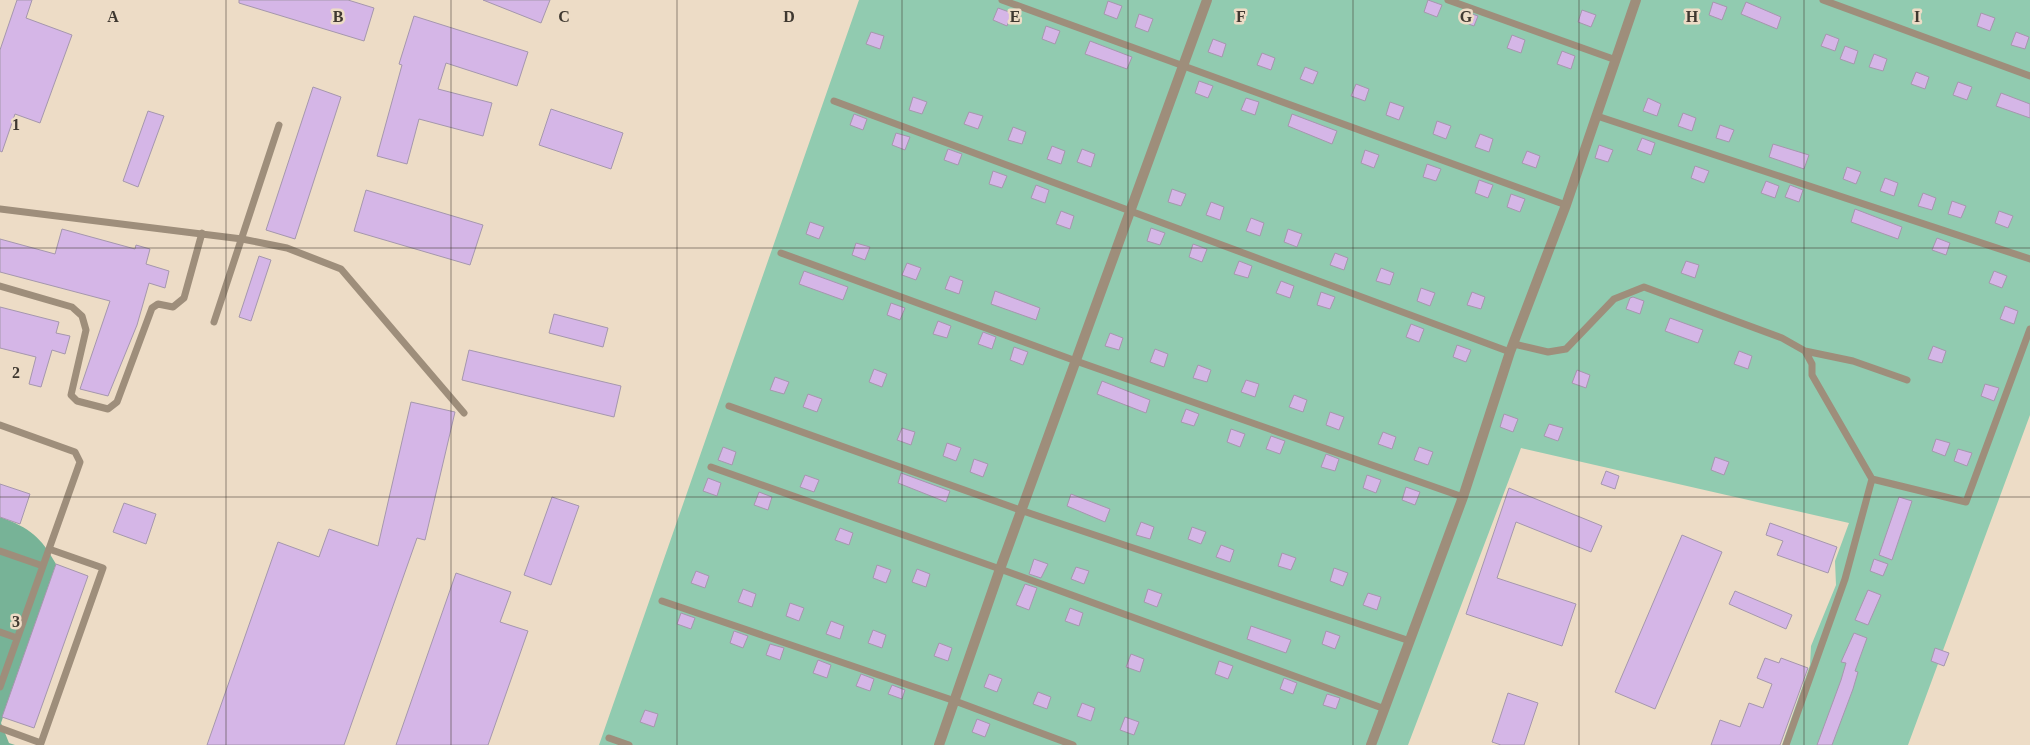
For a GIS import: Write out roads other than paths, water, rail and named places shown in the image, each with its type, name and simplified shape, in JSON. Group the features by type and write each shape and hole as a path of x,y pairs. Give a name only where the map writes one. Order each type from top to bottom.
{"street":[{"path":"939,745 1000,569 1208,0"},
{"path":"1371,745 1463,497 1512,348 1566,206 1636,0"}],"lane":[{"path":"1002,0 1566,206"},
{"path":"1448,0 1616,60"},
{"path":"1823,0 2030,76"},
{"path":"834,101 1129,212 1512,348 1548,352 1566,349 1614,299 1644,287 1782,338 1805,351 1854,361 1907,380"},
{"path":"1597,116 2030,259"},
{"path":"214,322 279,125"},
{"path":"0,209 242,238 287,248 341,269 464,413"},
{"path":"0,286 72,307 82,316 86,330 70,395 77,401 108,409 117,402 152,308 158,304 173,307 184,298 202,234"},
{"path":"781,254 1076,361 1463,497"},
{"path":"1872,479 1966,502 2030,329"},
{"path":"1786,745 1845,579 1872,479 1812,374 1812,364 1805,351"},
{"path":"730,406 1022,511 1410,641"},
{"path":"0,424 75,452 79,455 80,462 0,687"},
{"path":"711,467 1000,569 1385,709"},
{"path":"0,728 41,743 103,568 49,549"},
{"path":"0,551 43,566"},
{"path":"662,601 954,701 1073,745"},
{"path":"0,632 17,638"},
{"path":"609,738 629,745"}]}
